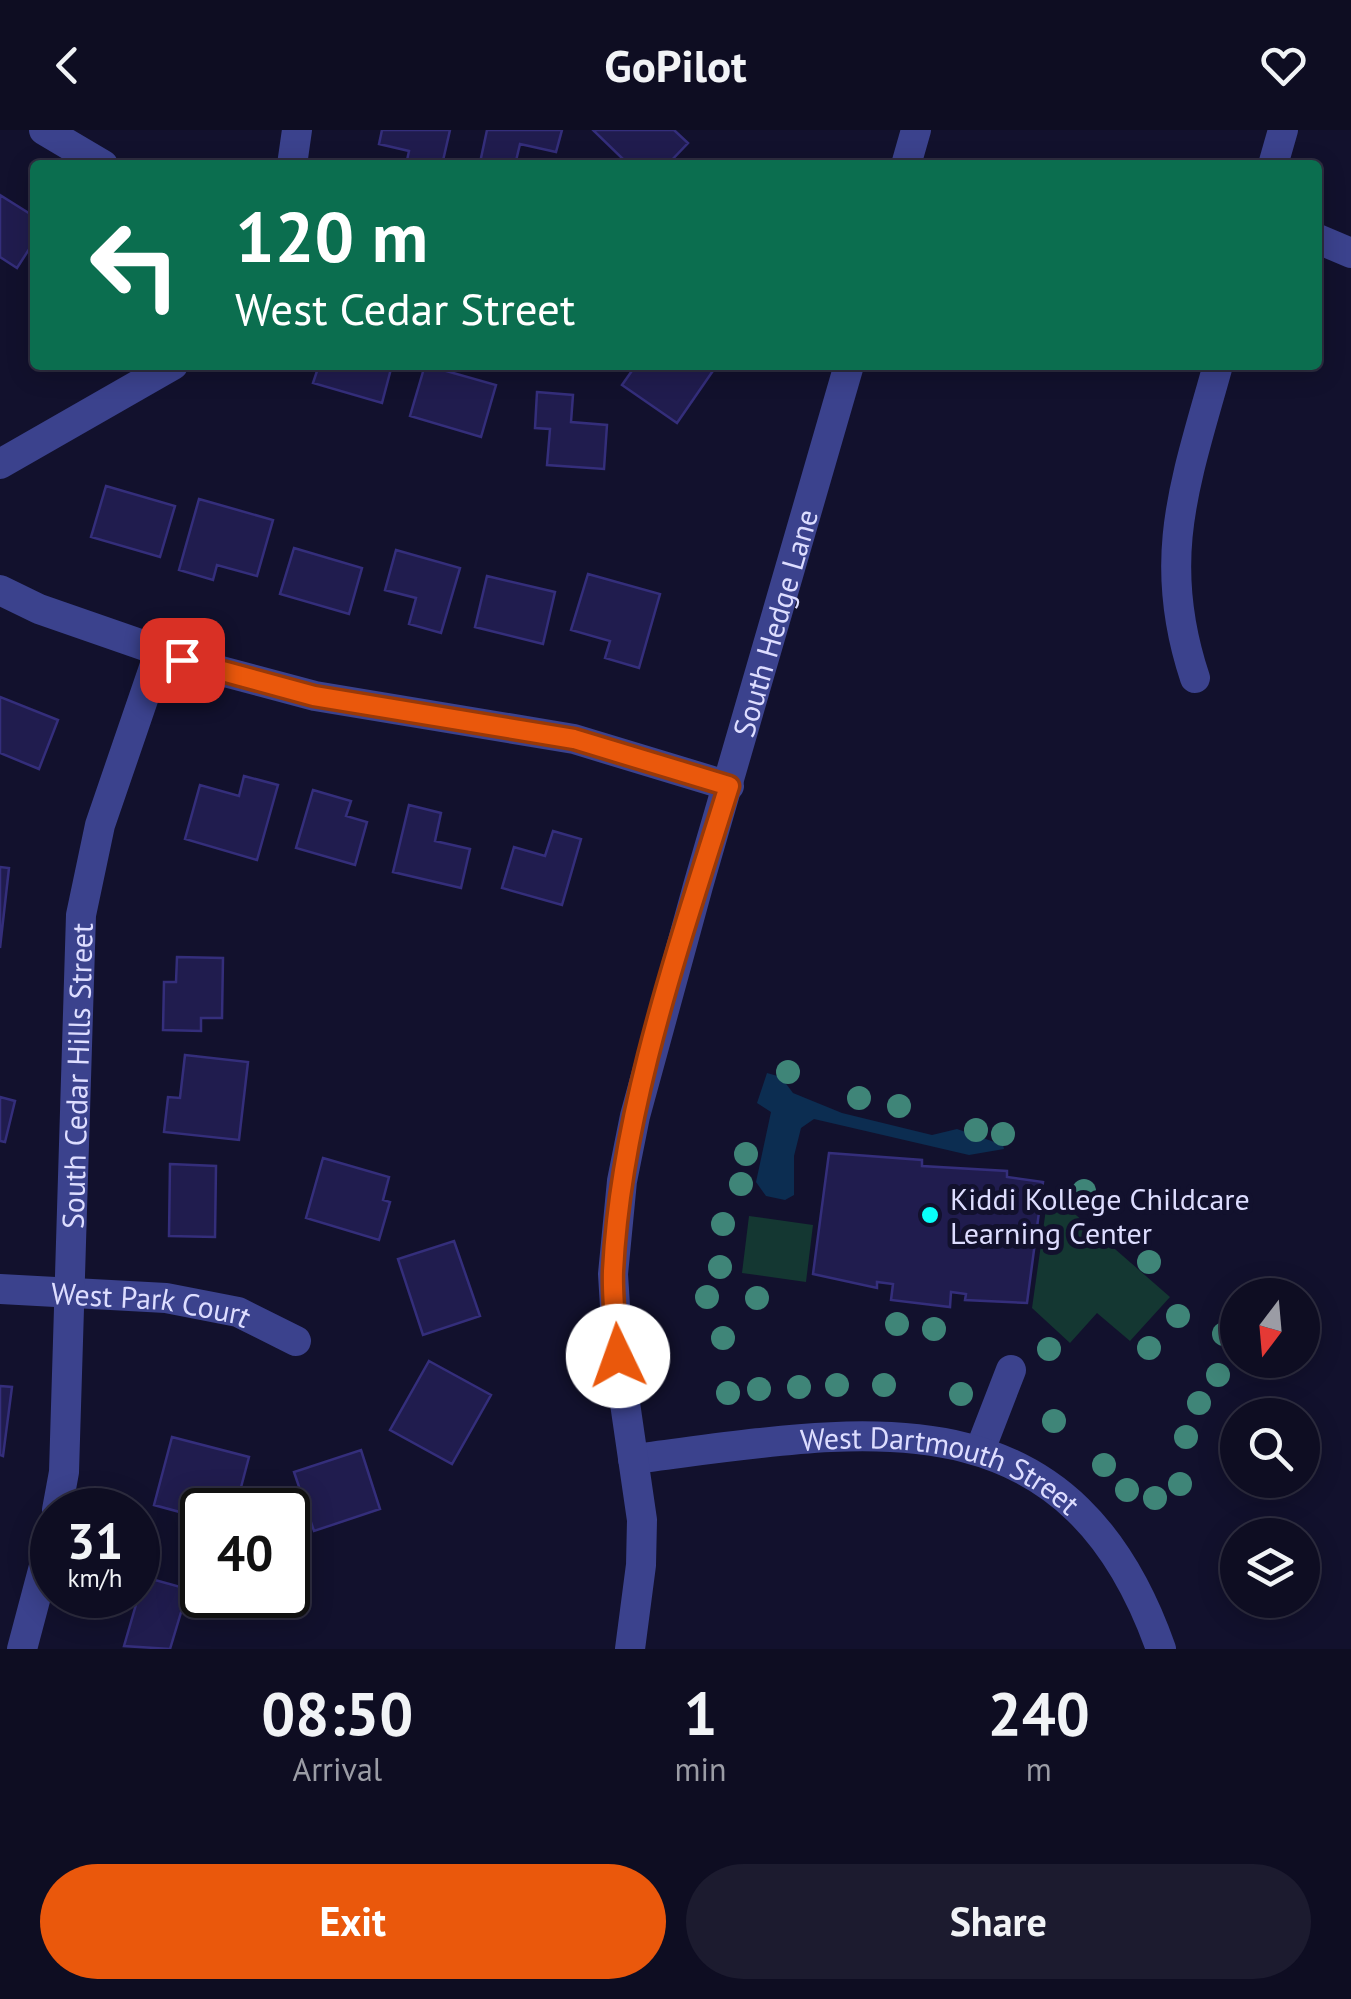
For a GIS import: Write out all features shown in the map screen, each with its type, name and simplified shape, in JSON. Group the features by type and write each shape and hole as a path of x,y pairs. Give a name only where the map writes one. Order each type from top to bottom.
{"street":[{"path":"44,130 95,160"},
{"path":"293,160 298,130"},
{"path":"907,160 916,130"},
{"path":"1275,160 1283,130"},
{"path":"1322,241 1351,253"},
{"path":"0,464 164,370"},
{"name":"South Hedge Lane","path":"630,1649 642,1565 642,1520 618,1356 613,1274 622,1181 635,1116 848,370"},
{"path":"1195,678 1178,629 1173,567 1180,502 1217,370"},
{"path":"0,590 158,653 314,696 574,739 729,786"},
{"name":"South Cedar Hills Street","path":"61,1488 81,915 100,825 158,653"},
{"name":"West Park Court","path":"0,1289 166,1298 238,1312 296,1341"},
{"path":"980,1450 1011,1370"},
{"name":"West Dartmouth Street","path":"633,1459 829,1436 938,1438 980,1450 1022,1469 1098,1531 1124,1562 1161,1649"},
{"path":"22,1649 30,1618"}],"green space":[{"path":"1053,1195 1170,1297 1130,1341 1097,1313 1070,1343 1032,1308 1047,1202"},
{"path":"749,1216 813,1225 806,1282 742,1273"}],"water":[{"path":"767,1073 781,1077 793,1093 842,1113 932,1135 957,1129 1003,1145 1004,1149 969,1155 814,1119 801,1128 794,1156 794,1195 785,1200 766,1196 756,1182 771,1112 757,1103"}],"building":[{"path":"382,130 450,130 443,160 407,160 409,151 379,144"},
{"path":"487,130 562,130 556,152 520,144 516,160 481,158"},
{"path":"593,130 674,130 688,143 672,160 622,158"},
{"path":"0,195 30,214 30,248 17,268 0,257"},
{"path":"317,370 391,370 382,403 313,383"},
{"path":"424,370 443,370 496,385 481,437 410,416"},
{"path":"632,370 714,370 677,423 622,385"},
{"path":"537,392 573,395 571,422 607,425 604,469 547,465 550,429 535,428"},
{"path":"106,486 175,506 160,557 91,537"},
{"path":"199,499 273,520 257,576 217,565 213,580 179,570"},
{"path":"294,548 362,568 349,614 280,594"},
{"path":"396,550 460,568 441,633 409,624 416,598 385,590"},
{"path":"588,574 660,594 639,668 605,658 610,641 571,630"},
{"path":"487,576 555,592 543,644 475,627"},
{"path":"0,697 58,720 39,769 0,753"},
{"path":"244,776 278,785 257,860 185,839 200,785 239,796"},
{"path":"313,790 351,801 346,816 367,822 355,865 296,848"},
{"path":"409,805 441,813 435,841 470,849 461,888 393,872"},
{"path":"553,831 581,839 562,905 502,888 514,847 545,856"},
{"path":"0,867 9,868 0,948"},
{"path":"177,957 223,958 222,1018 201,1018 201,1031 163,1030 164,982 176,982"},
{"path":"185,1055 248,1062 239,1140 164,1132 168,1097 180,1098"},
{"path":"0,1097 15,1101 5,1142 0,1141"},
{"name":"Kiddi Kollege Childcare Learning Center","path":"829,1153 922,1160 922,1166 1007,1171 1007,1177 1043,1182 1027,1303 965,1300 966,1294 951,1292 950,1307 891,1300 893,1284 877,1282 877,1288 813,1274"},
{"path":"323,1158 389,1177 383,1200 390,1202 379,1240 306,1218"},
{"path":"170,1164 216,1166 215,1237 169,1236"},
{"path":"454,1241 480,1316 423,1335 398,1259"},
{"path":"429,1361 491,1395 452,1464 390,1430"},
{"path":"0,1386 12,1387 3,1456 0,1455"},
{"path":"172,1437 249,1457 241,1488 180,1488 180,1512 160,1507 158,1488"},
{"path":"361,1450 380,1509 314,1531 310,1488 299,1488 294,1472"},
{"path":"160,1581 180,1587 180,1616 170,1649 124,1646 132,1618 160,1618"}],"place":[{"name":"Kiddi Kollege Childcare Learning Center","path":"930,1215"}],"route":[{"path":"182,660 314,696 574,739 729,786 635,1116 622,1181 613,1274 618,1356"}]}
